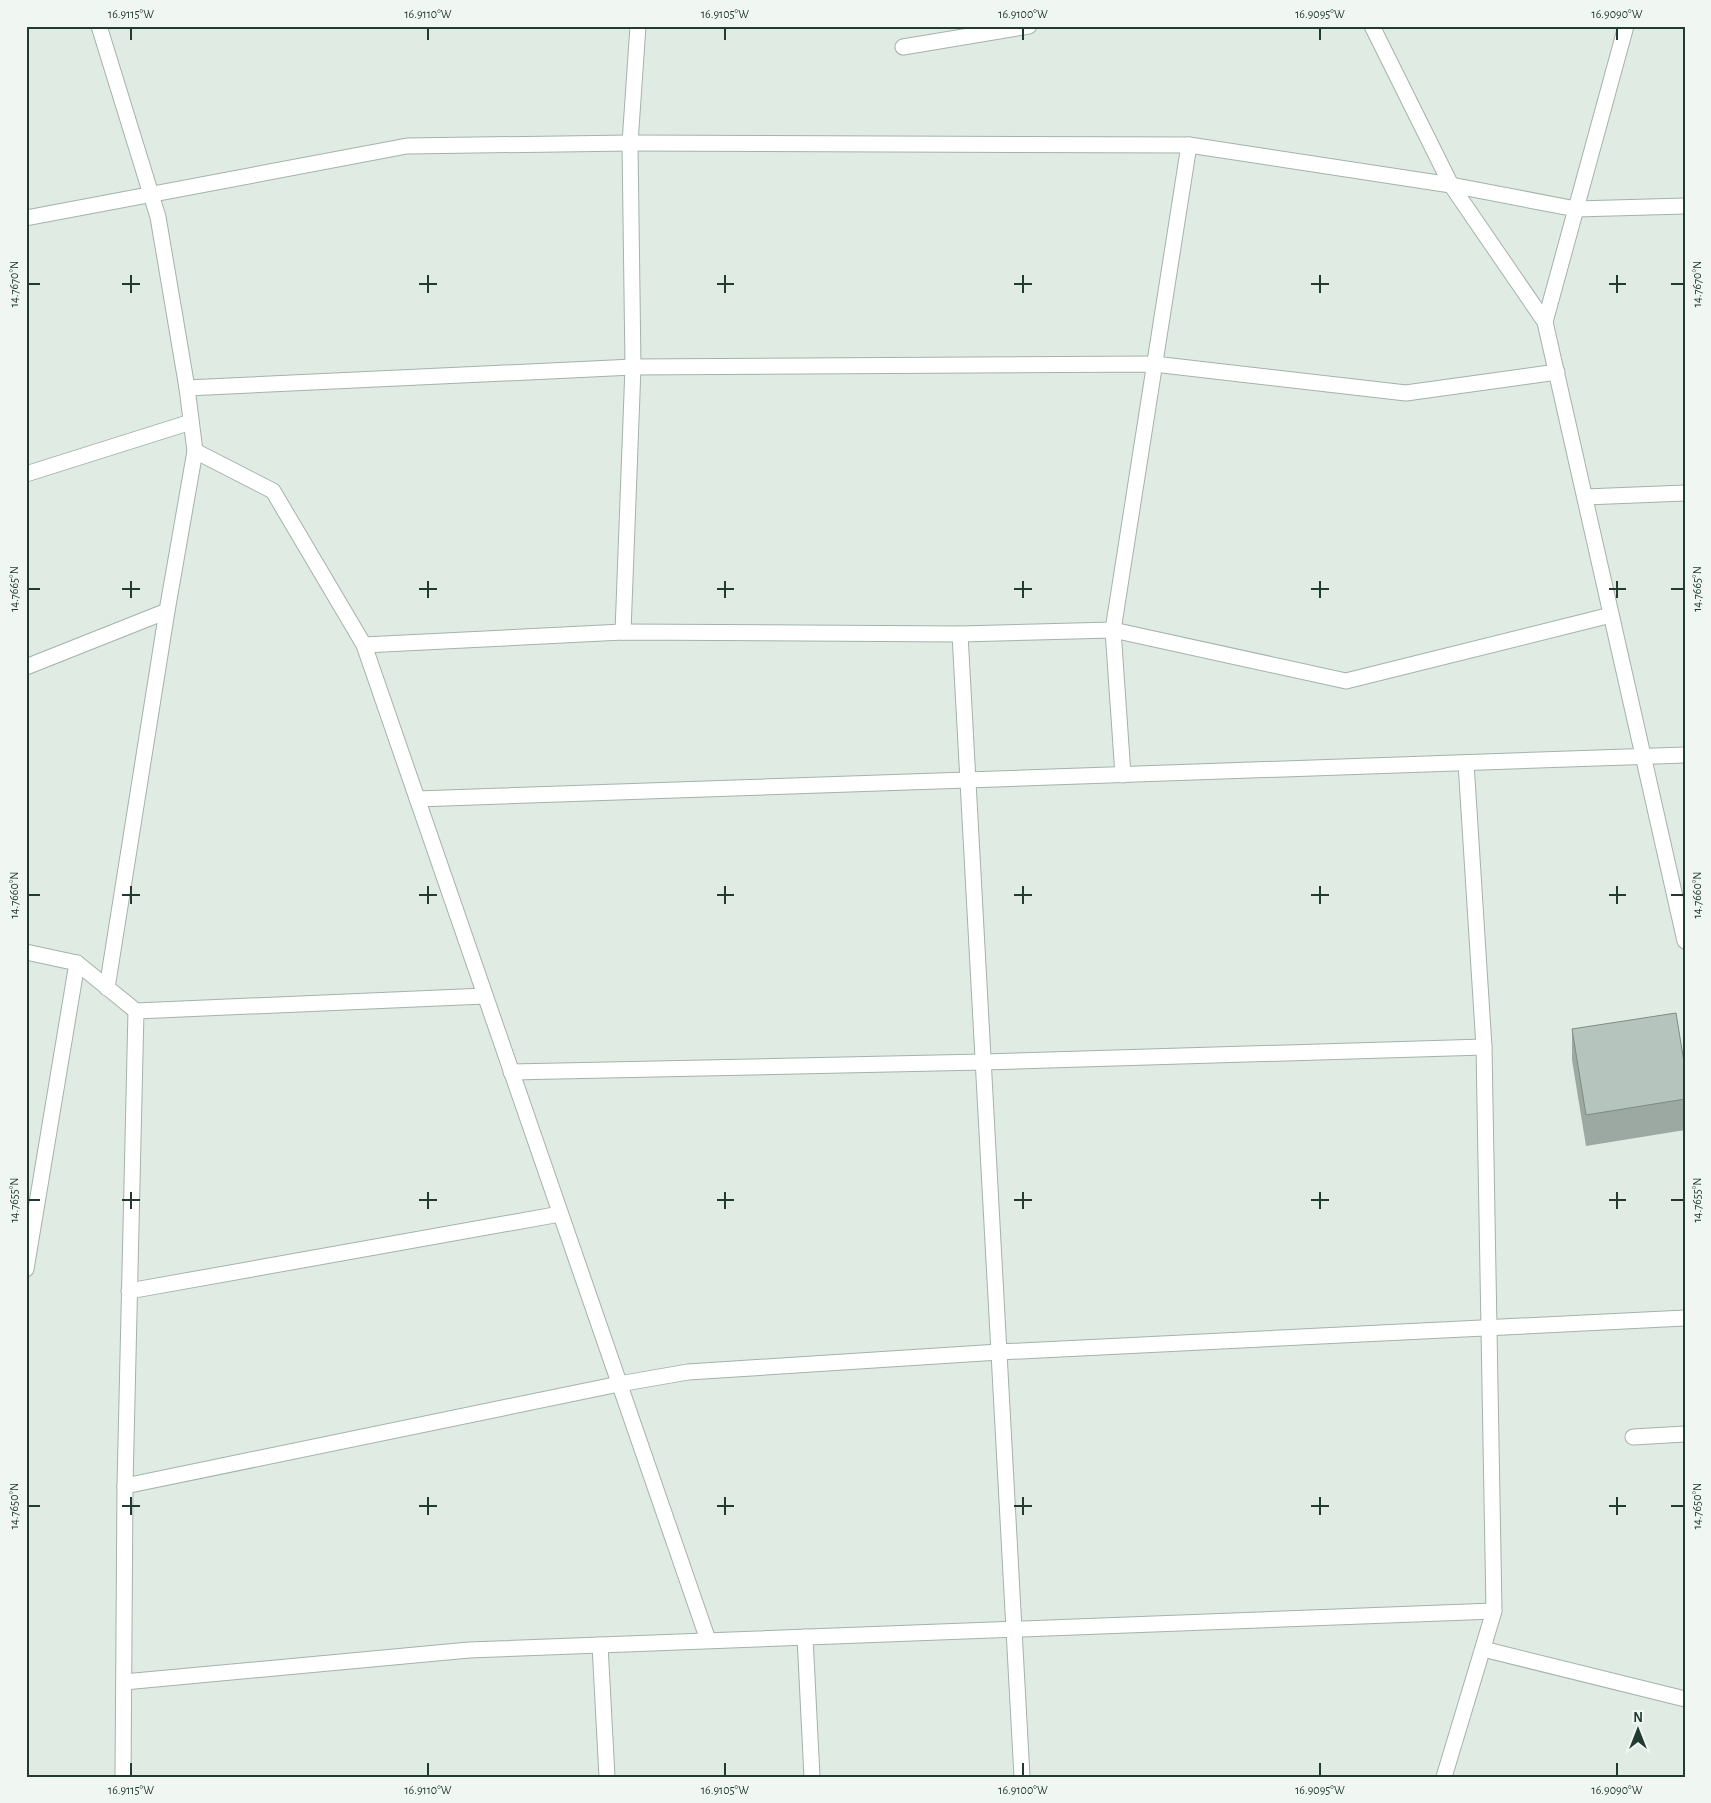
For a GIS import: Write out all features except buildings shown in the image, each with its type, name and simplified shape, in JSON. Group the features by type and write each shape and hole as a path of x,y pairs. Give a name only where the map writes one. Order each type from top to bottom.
{"street":[{"path":"99,26 158,217 187,388 195,451 167,611 107,988"},
{"path":"623,632 633,367 630,143 638,26"},
{"path":"903,47 1029,26"},
{"path":"1372,26 1451,185 1545,322 1685,941"},
{"path":"1545,322 1626,26"},
{"path":"26,218 407,146 630,143 1189,145 1451,185 1576,209 1685,206"},
{"path":"1123,775 1112,630 1189,145"},
{"path":"187,388 633,367 1154,364 1406,393 1557,372"},
{"path":"26,474 191,422"},
{"path":"195,451 273,491 364,645 708,1640"},
{"path":"1585,497 1685,493"},
{"path":"26,667 167,611"},
{"path":"364,645 623,632 960,634 1112,630 1346,681 1611,615"},
{"path":"960,634 1022,1777"},
{"path":"418,799 1685,755"},
{"path":"1444,1777 1494,1611 1484,1047 1466,763"},
{"path":"26,952 77,963 136,1011 485,996"},
{"path":"26,1269 77,963"},
{"path":"123,1777 125,1486 136,1011"},
{"path":"511,1072 983,1062 1484,1047"},
{"path":"129,1292 560,1214"},
{"path":"125,1486 619,1384 688,1372 999,1352 1685,1318"},
{"path":"1633,1438 1685,1434"},
{"path":"124,1682 469,1650 1494,1611"},
{"path":"805,1637 812,1777"},
{"path":"600,1645 607,1777"},
{"path":"1483,1649 1685,1699"}]}
